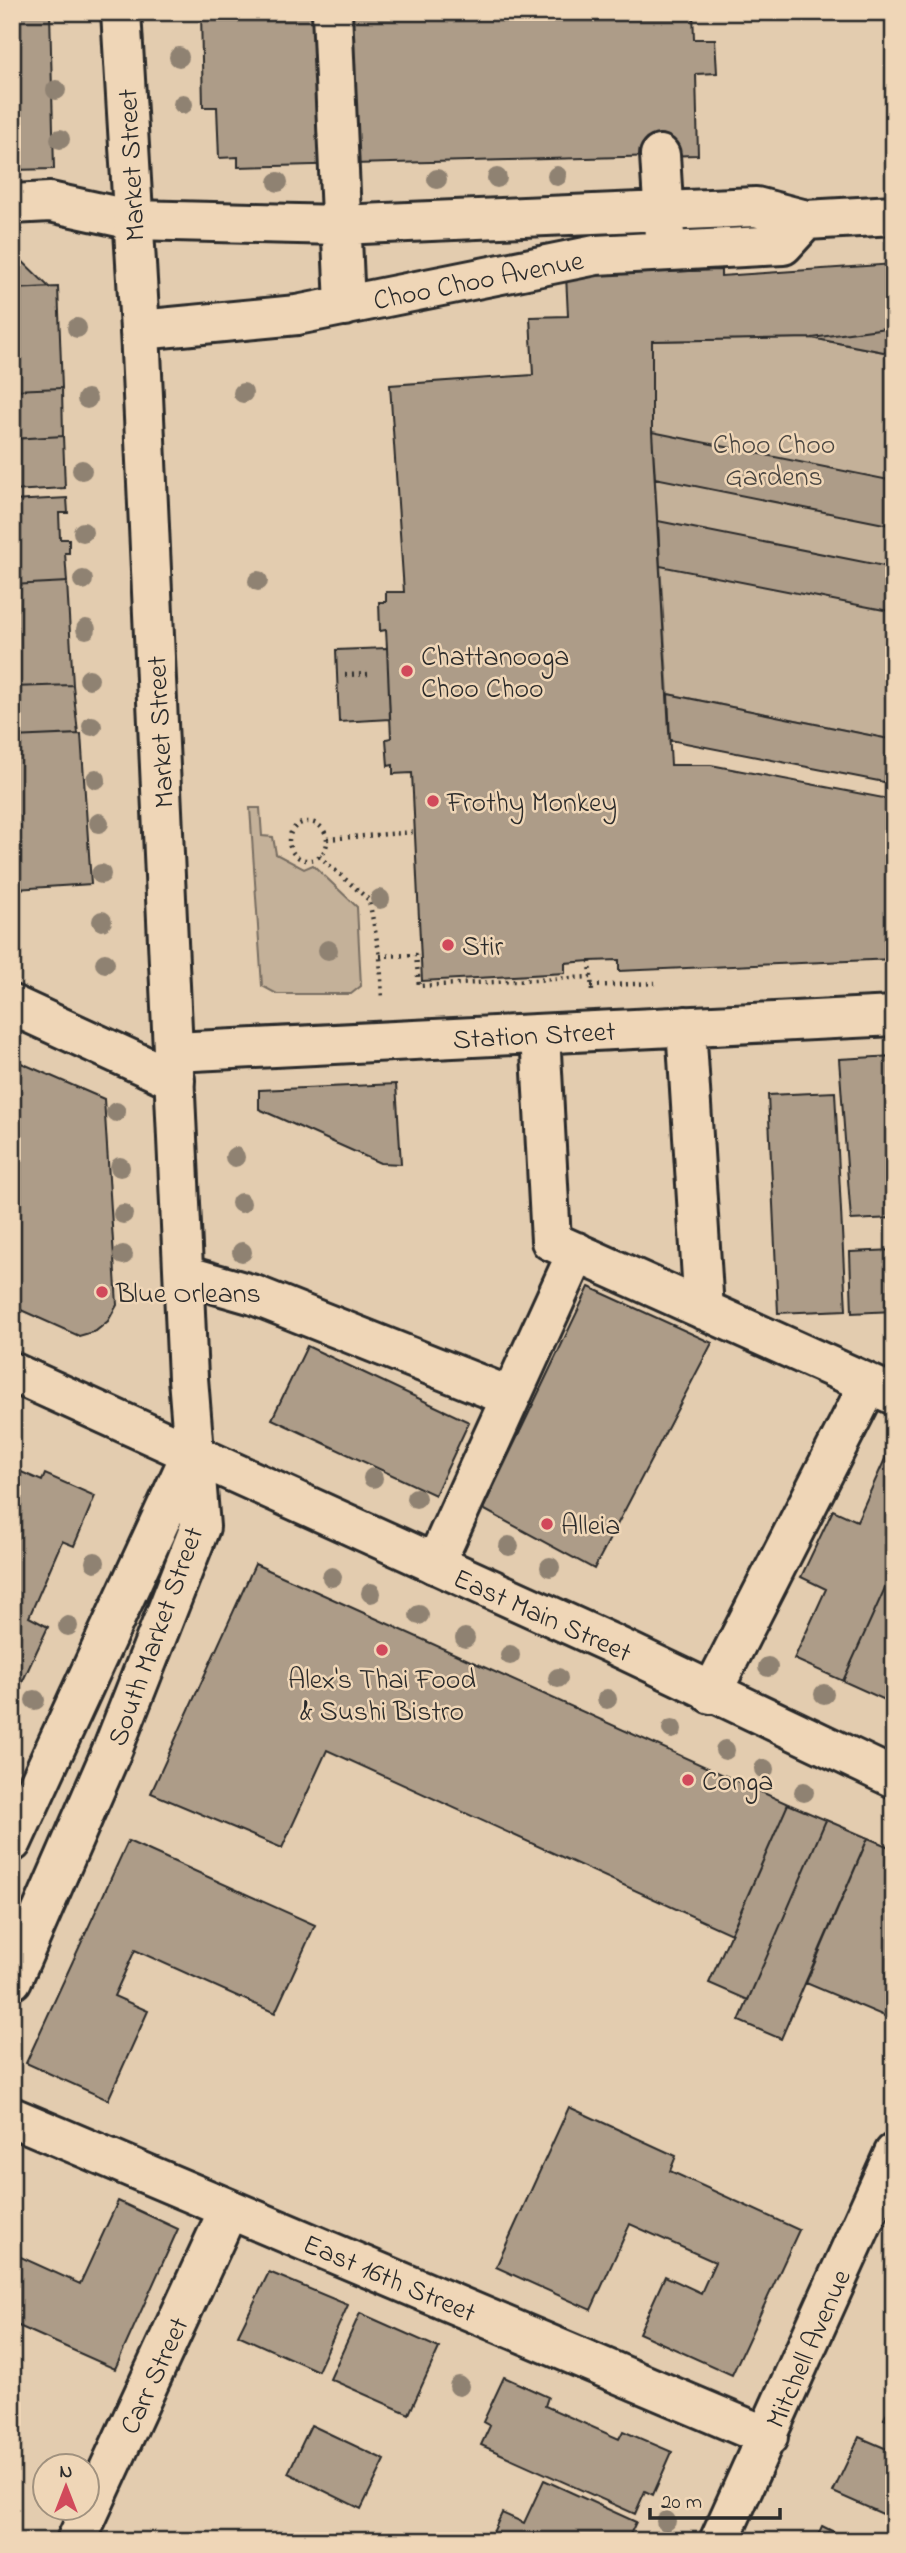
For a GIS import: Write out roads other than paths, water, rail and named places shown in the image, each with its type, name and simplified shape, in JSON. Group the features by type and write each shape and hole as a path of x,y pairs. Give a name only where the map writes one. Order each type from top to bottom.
{"main road":[{"name":"Market Street","path":"121,12 140,330 192,1451"},
{"path":"332,12 339,225 345,306"},
{"path":"660,155 665,252"},
{"name":"Choo Choo Avenue","path":"12,204 50,202 133,220 339,225 756,207 806,220 894,215"},
{"name":"Choo Choo Avenue","path":"140,330 284,316 345,306 566,260 783,245 806,220"},
{"path":"12,1005 174,1066"},
{"name":"Station Street","path":"174,1066 540,1034 894,1016"},
{"path":"686,1026 704,1311"},
{"path":"540,1034 551,1241 704,1311 885,1388 711,1693"},
{"path":"435,1564 577,1252"},
{"path":"184,1275 254,1295 511,1396"},
{"name":"East Main Street","path":"12,1372 192,1451 610,1643 894,1778"},
{"name":"South Market Street","path":"12,1842 166,1514 192,1451"},
{"name":"South Market Street","path":"12,1980 113,1748 200,1527 192,1451"},
{"name":"East 16th Street","path":"12,2117 768,2437"},
{"name":"Mitchell Avenue","path":"719,2541 894,2154"},
{"name":"Carr Street","path":"76,2541 229,2208"}],"place":[{"name":"Chattanooga Choo Choo","path":"407,671"},
{"name":"Frothy Monkey","path":"433,801"},
{"name":"Stir","path":"448,945"},
{"name":"Blue Orleans","path":"102,1292"},
{"name":"Alleia","path":"547,1524"},
{"name":"Alex's Thai Food & Sushi Bistro","path":"382,1650"},
{"name":"Conga","path":"688,1780"}],"park label":[{"name":"Choo Choo Gardens","path":"774,459"}]}
